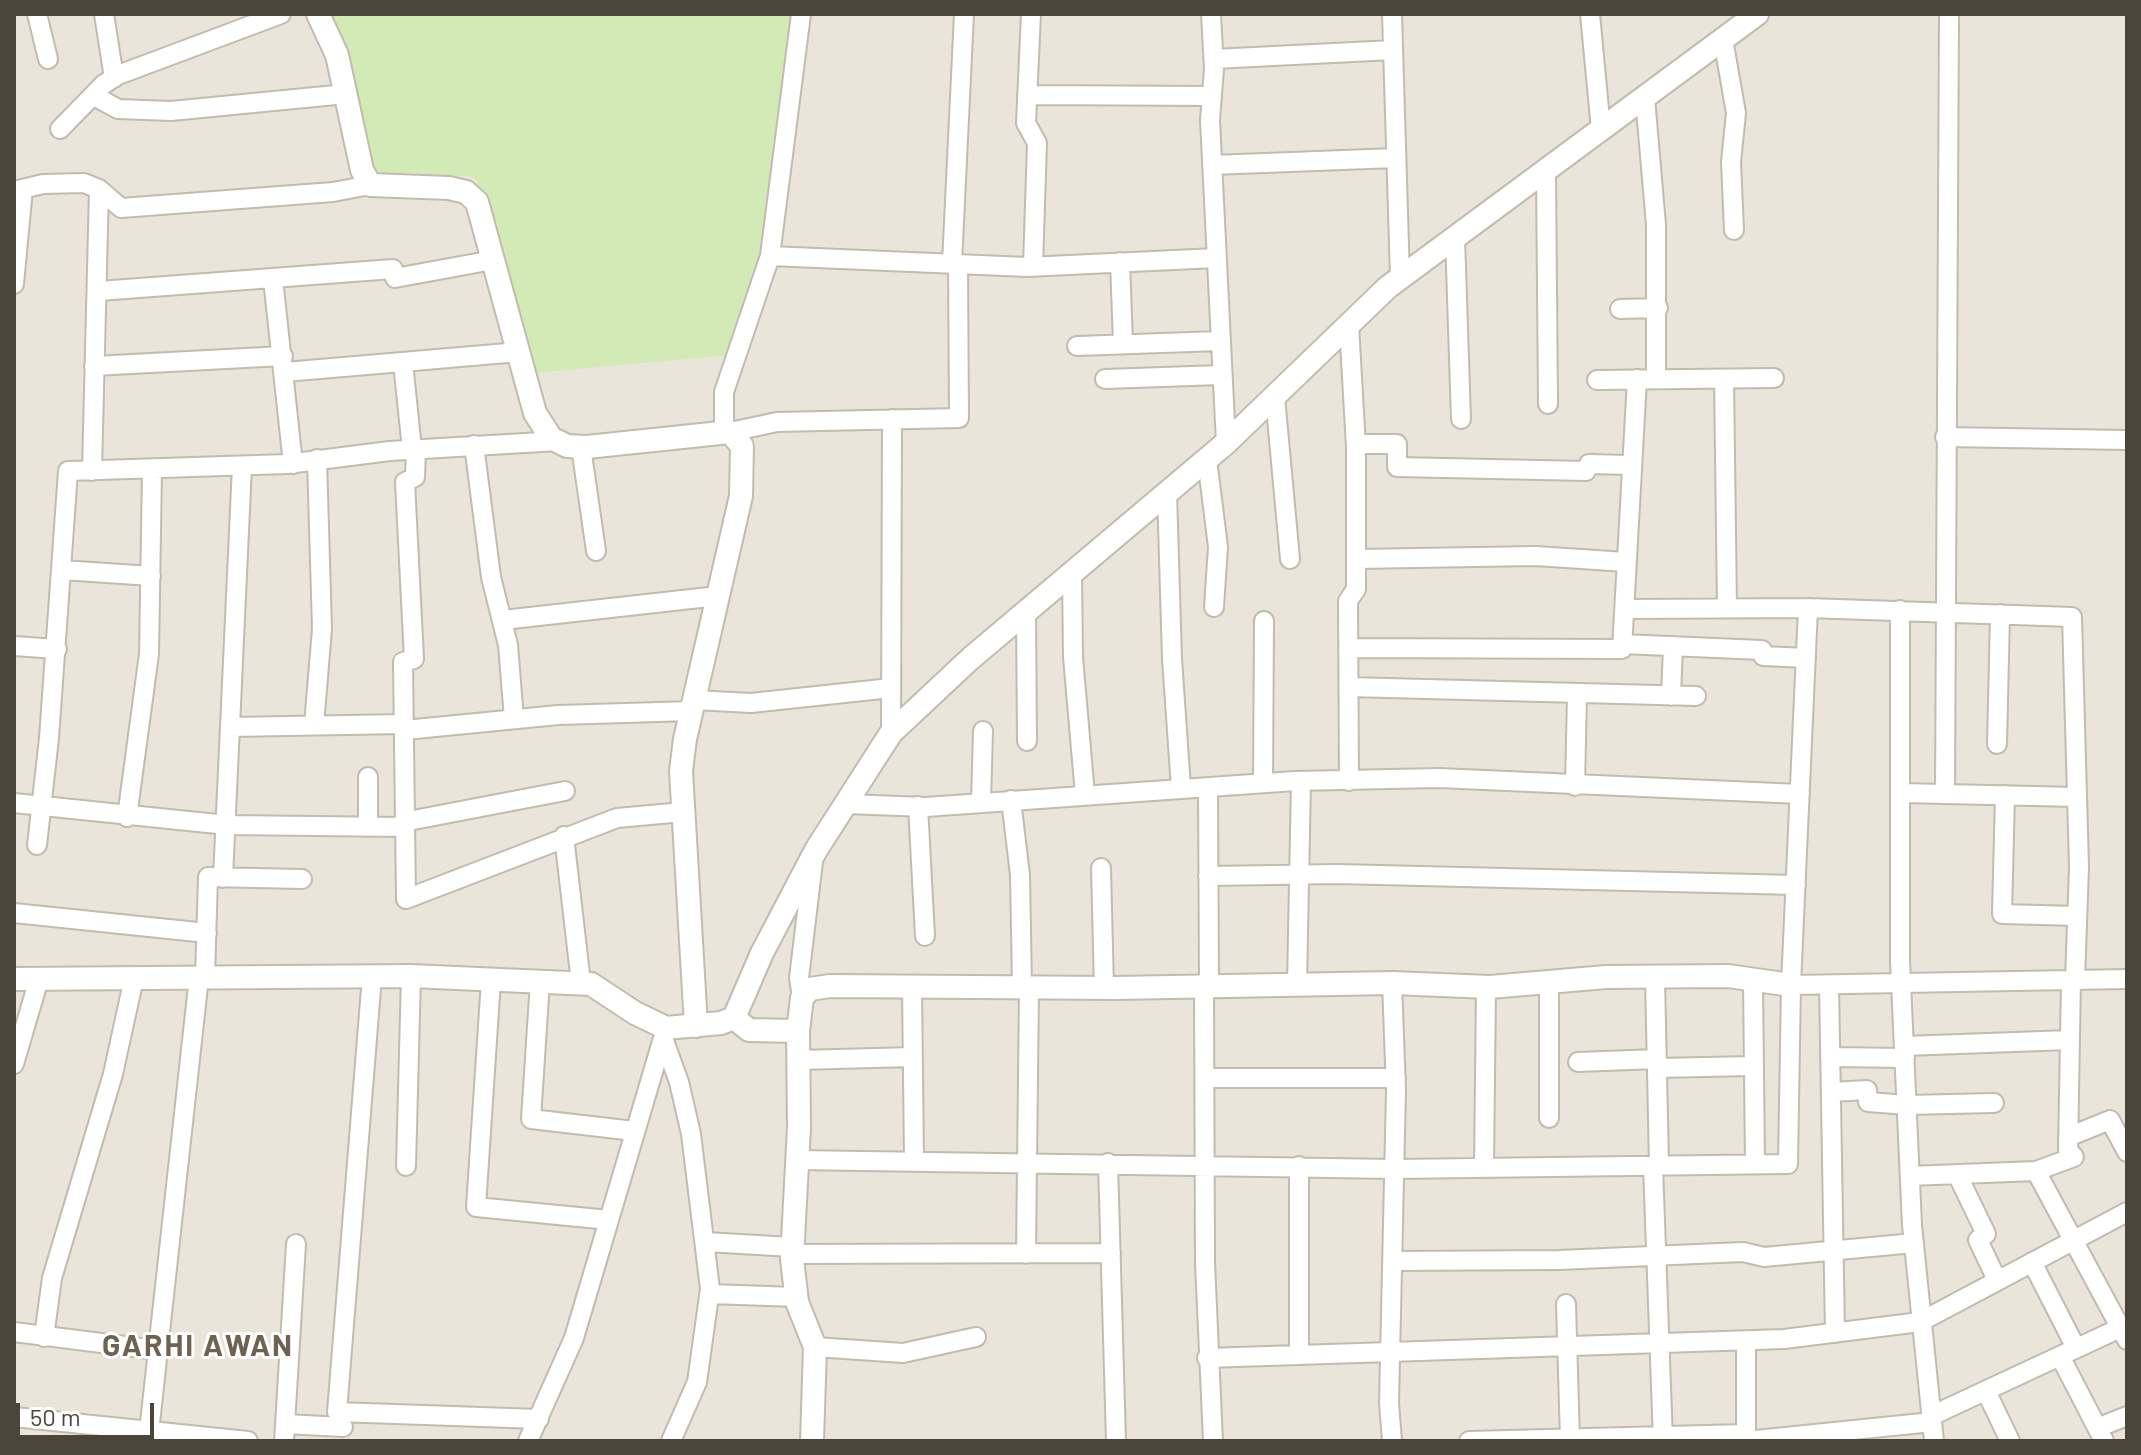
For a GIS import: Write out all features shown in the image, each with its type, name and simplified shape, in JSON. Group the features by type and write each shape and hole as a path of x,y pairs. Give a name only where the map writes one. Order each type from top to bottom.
{"street":[{"path":"37,14 48,59"},
{"path":"104,14 114,78"},
{"path":"60,129 114,78 281,14"},
{"path":"318,14 337,55 362,170 370,185"},
{"path":"696,1026 681,771 741,496 742,446 727,432 724,392 770,256 801,14"},
{"path":"14,284 19,190 43,184 84,183 99,189 121,208 333,192 370,185 466,192 477,202 535,413 551,438 581,447 727,432 777,422 959,418 955,264 964,14"},
{"path":"1031,14 1026,123 1037,143 1033,266"},
{"path":"1211,14 1214,59 1212,165 1220,375 1226,443"},
{"path":"1392,14 1400,278"},
{"path":"1590,14 1601,130"},
{"path":"734,1018 762,953 814,854 891,733 1026,611 1226,443 1400,278 1757,14"},
{"path":"1945,794 1943,612 1949,14"},
{"path":"1723,39 1736,113 1731,162 1734,230"},
{"path":"1214,59 1393,50"},
{"path":"94,96 118,109 171,111 346,94"},
{"path":"1027,95 1212,96"},
{"path":"1348,648 1622,649 1630,465 1658,308 1653,170 1645,98"},
{"path":"1212,165 1395,158"},
{"path":"1546,171 1548,404"},
{"path":"92,471 99,291 99,189"},
{"path":"1455,237 1461,419"},
{"path":"770,256 1033,266 1216,258"},
{"path":"99,291 393,269 395,278 493,260"},
{"path":"1120,262 1123,344"},
{"path":"273,279 293,464"},
{"path":"1620,309 1658,308"},
{"path":"1349,325 1356,444 1356,589 1348,601 1349,781"},
{"path":"1077,346 1219,341"},
{"path":"94,366 403,363 519,352"},
{"path":"403,363 415,477 405,482 414,659 403,662 406,899 617,818 683,812"},
{"path":"1105,379 1220,375"},
{"path":"1597,380 1774,378"},
{"path":"1724,379 1727,608"},
{"path":"1275,397 1290,559"},
{"path":"891,733 892,419"},
{"path":"1945,437 2127,440"},
{"path":"37,845 57,649 68,471 293,464 414,449 558,441"},
{"path":"1356,444 1397,444 1397,467 1586,471 1589,464 1630,465"},
{"path":"474,445 491,577 503,620 514,719"},
{"path":"581,447 596,551"},
{"path":"314,725 322,629 317,459"},
{"path":"1207,459 1218,547 1214,607"},
{"path":"223,878 242,466"},
{"path":"127,817 149,654 152,470"},
{"path":"1167,492 1172,659 1181,788"},
{"path":"1356,559 1522,556 1626,562"},
{"path":"62,570 151,576"},
{"path":"1072,572 1073,657 1085,795"},
{"path":"503,620 718,596"},
{"path":"797,1160 1395,1169 1788,1164 1791,985 1808,608"},
{"path":"1626,609 1808,608 2072,617 2077,916 2069,1040 2068,1150 2074,1157 2036,1171 1910,1176"},
{"path":"1900,610 1907,1105 1920,1322 1932,1427"},
{"path":"1026,611 1027,741"},
{"path":"1997,744 2000,614"},
{"path":"1263,783 1264,621"},
{"path":"1622,644 1762,650 1763,656 1806,658"},
{"path":"14,646 57,649"},
{"path":"1671,696 1673,646"},
{"path":"1349,687 1696,696"},
{"path":"231,727 404,727 751,703 891,688"},
{"path":"1575,786 1577,695"},
{"path":"981,802 983,731"},
{"path":"368,777 368,827"},
{"path":"845,804 918,806 1263,783 1439,778 1800,794"},
{"path":"1297,985 1301,781"},
{"path":"1208,787 1205,1078 1207,1358 1213,1441"},
{"path":"14,803 227,825 368,827 403,824 565,791"},
{"path":"1901,793 2077,797"},
{"path":"2005,795 2002,914 2077,916"},
{"path":"1011,800 1020,875 1026,987 1026,1254"},
{"path":"918,806 925,936"},
{"path":"564,836 581,983"},
{"path":"812,1441 815,1347 796,1297 792,1250 797,1160 798,1031 802,998 799,978 814,854"},
{"path":"1101,868 1104,988"},
{"path":"1208,876 1796,885"},
{"path":"149,1436 207,933 208,877 302,879"},
{"path":"14,913 207,933"},
{"path":"343,1427 337,1412 343,1317 356,1202 372,976"},
{"path":"406,1166 411,976"},
{"path":"14,979 411,976 581,983 591,984 664,1033 691,1134 710,1294 697,1382 671,1441"},
{"path":"802,998 818,987 1104,988 1392,983 1486,987 1655,977 1753,980 1791,985 2127,979"},
{"path":"1655,977 1656,1257 1663,1440"},
{"path":"44,1337 52,1278 113,1074 134,978"},
{"path":"14,1064 39,979"},
{"path":"491,980 476,1207 609,1220"},
{"path":"1753,980 1755,1164"},
{"path":"540,981 531,1119 634,1131"},
{"path":"1549,982 1549,1118"},
{"path":"1392,983 1396,1078 1392,1441"},
{"path":"1829,985 1835,1333"},
{"path":"912,987 914,1161"},
{"path":"1484,1168 1486,987"},
{"path":"664,1033 734,1018"},
{"path":"734,1018 749,1030 798,1031"},
{"path":"528,1441 574,1338 664,1033"},
{"path":"1830,1057 2069,1040"},
{"path":"798,1060 913,1057"},
{"path":"1578,1062 1753,1066"},
{"path":"1205,1078 1396,1078"},
{"path":"1831,1092 1867,1090 1868,1102 1907,1105 1994,1103"},
{"path":"2068,1137 2110,1120 2127,1152"},
{"path":"1108,1163 1116,1441"},
{"path":"1299,1166 1299,1352"},
{"path":"1746,1341 1746,1441 1932,1427 1986,1391 2068,1352 2125,1335 2036,1171"},
{"path":"1957,1174 1986,1234 1978,1240 1997,1280"},
{"path":"1207,1358 1391,1349 1567,1348 1746,1341 1920,1322 2127,1212"},
{"path":"706,1242 792,1250 1111,1253"},
{"path":"1393,1261 1656,1257 1743,1252 1764,1257 1914,1243"},
{"path":"296,1244 284,1432 539,1419"},
{"path":"2032,1262 2100,1434 2127,1416"},
{"path":"710,1294 796,1297"},
{"path":"1566,1304 1570,1440"},
{"path":"14,1332 157,1350"},
{"path":"815,1347 903,1353 976,1337"},
{"path":"1986,1391 2010,1441"},
{"path":"14,1417 149,1436 248,1441"},
{"path":"1469,1441 1663,1440 1745,1434"}],"shaded area":[{"path":"14,14 2127,14 2127,1441 14,1441"}],"green space":[{"path":"330,14 795,14 761,262 731,355 534,373 477,181 469,176 375,173"}],"district":[{"name":"GARHI AWAN","path":"198,1346"}]}
